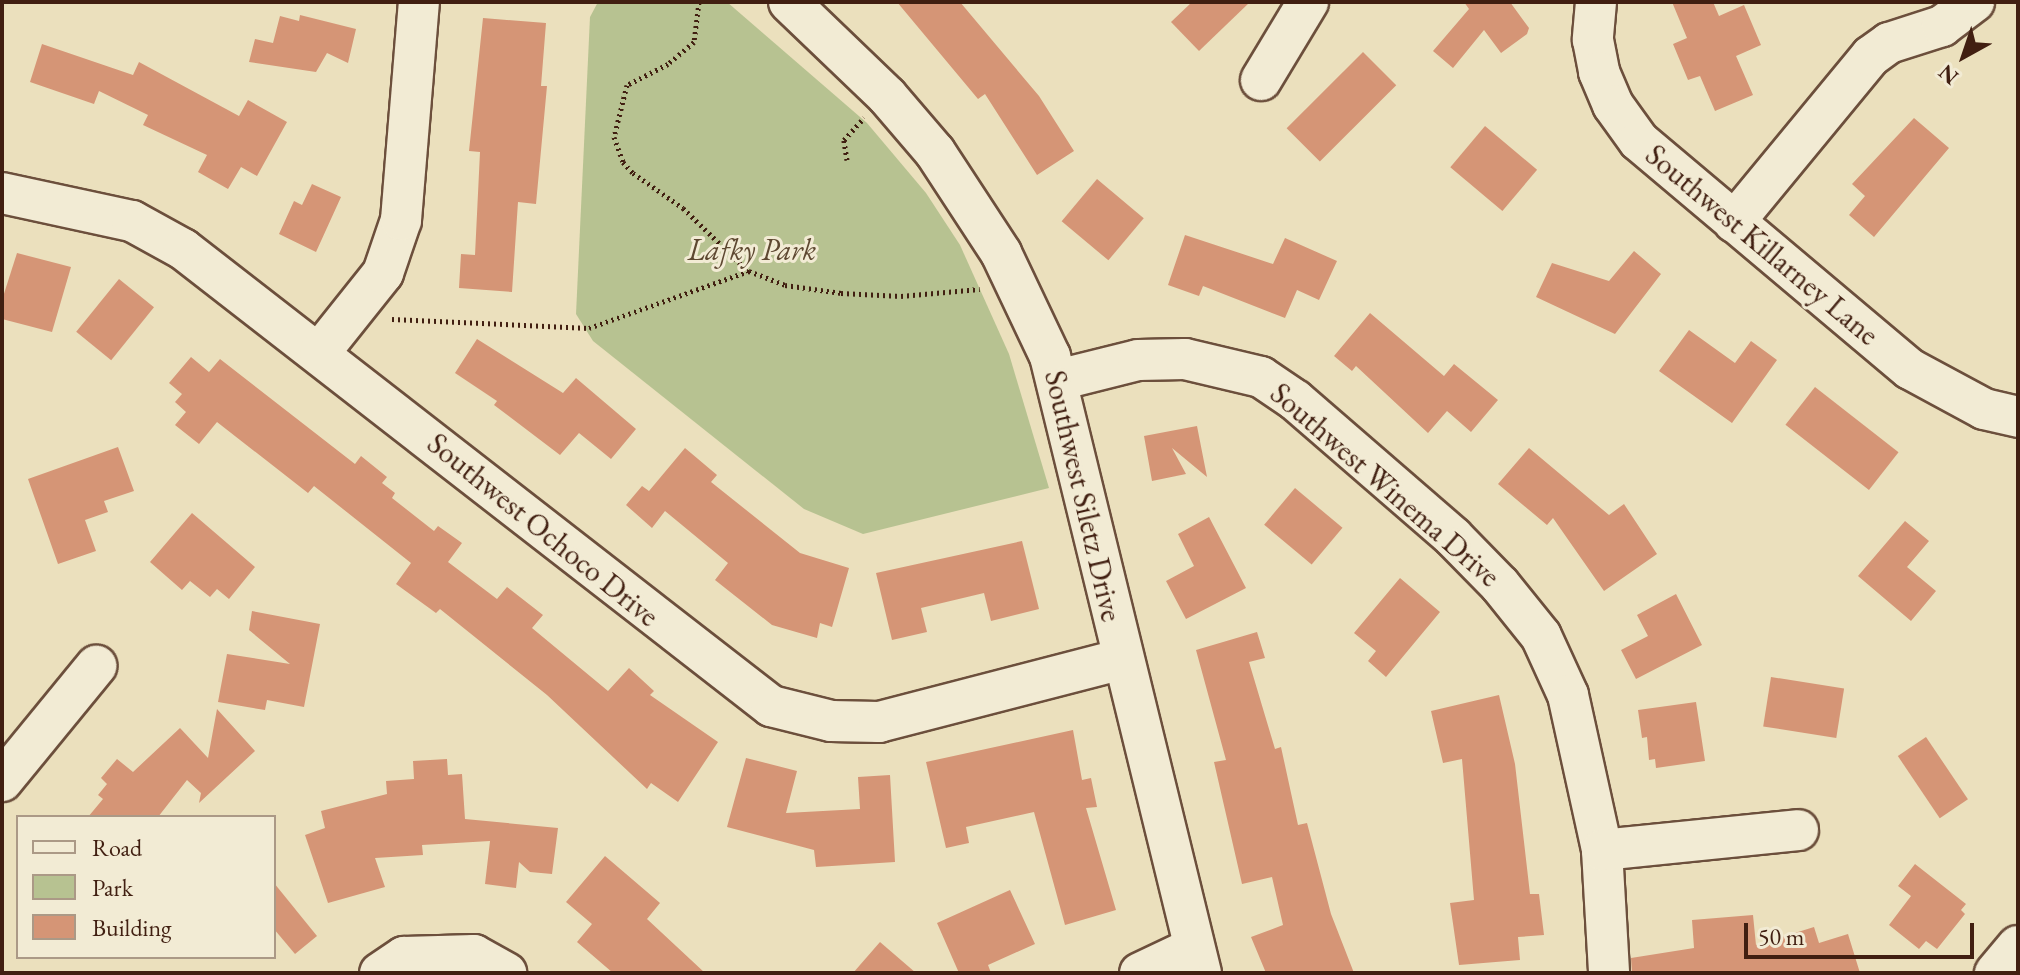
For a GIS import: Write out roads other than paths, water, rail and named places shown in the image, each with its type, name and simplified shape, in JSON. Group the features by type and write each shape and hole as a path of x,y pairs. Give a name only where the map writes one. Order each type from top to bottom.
{"street":[{"path":"320,352 383,273 401,220 419,2"},
{"name":"Southwest Siletz Drive","path":"789,2 887,96 935,152 1001,253 1058,380 1196,961"},
{"path":"1261,80 1308,2"},
{"name":"Southwest Killarney Lane","path":"1596,2 1593,40 1613,105 1666,166 1910,369 1984,409 2018,417"},
{"path":"1734,222 1871,56 1889,43 1942,26 1974,2"},
{"name":"Southwest Ochoco Drive","path":"2,193 132,221 183,249 320,352 683,642 771,706 831,721 879,722 1122,659"},
{"name":"Southwest Winema Drive","path":"1058,380 1138,360 1185,359 1261,377 1306,409 1453,537 1541,636 1568,695 1602,850 1609,973"},
{"path":"2,781 96,666"},
{"path":"1602,850 1798,830"},
{"path":"1995,973 2018,946"},
{"path":"380,973 404,957 474,955 506,973"},
{"path":"1140,973 1196,961"}],"park label":[{"name":"Lafky Park","path":"752,250"}]}
